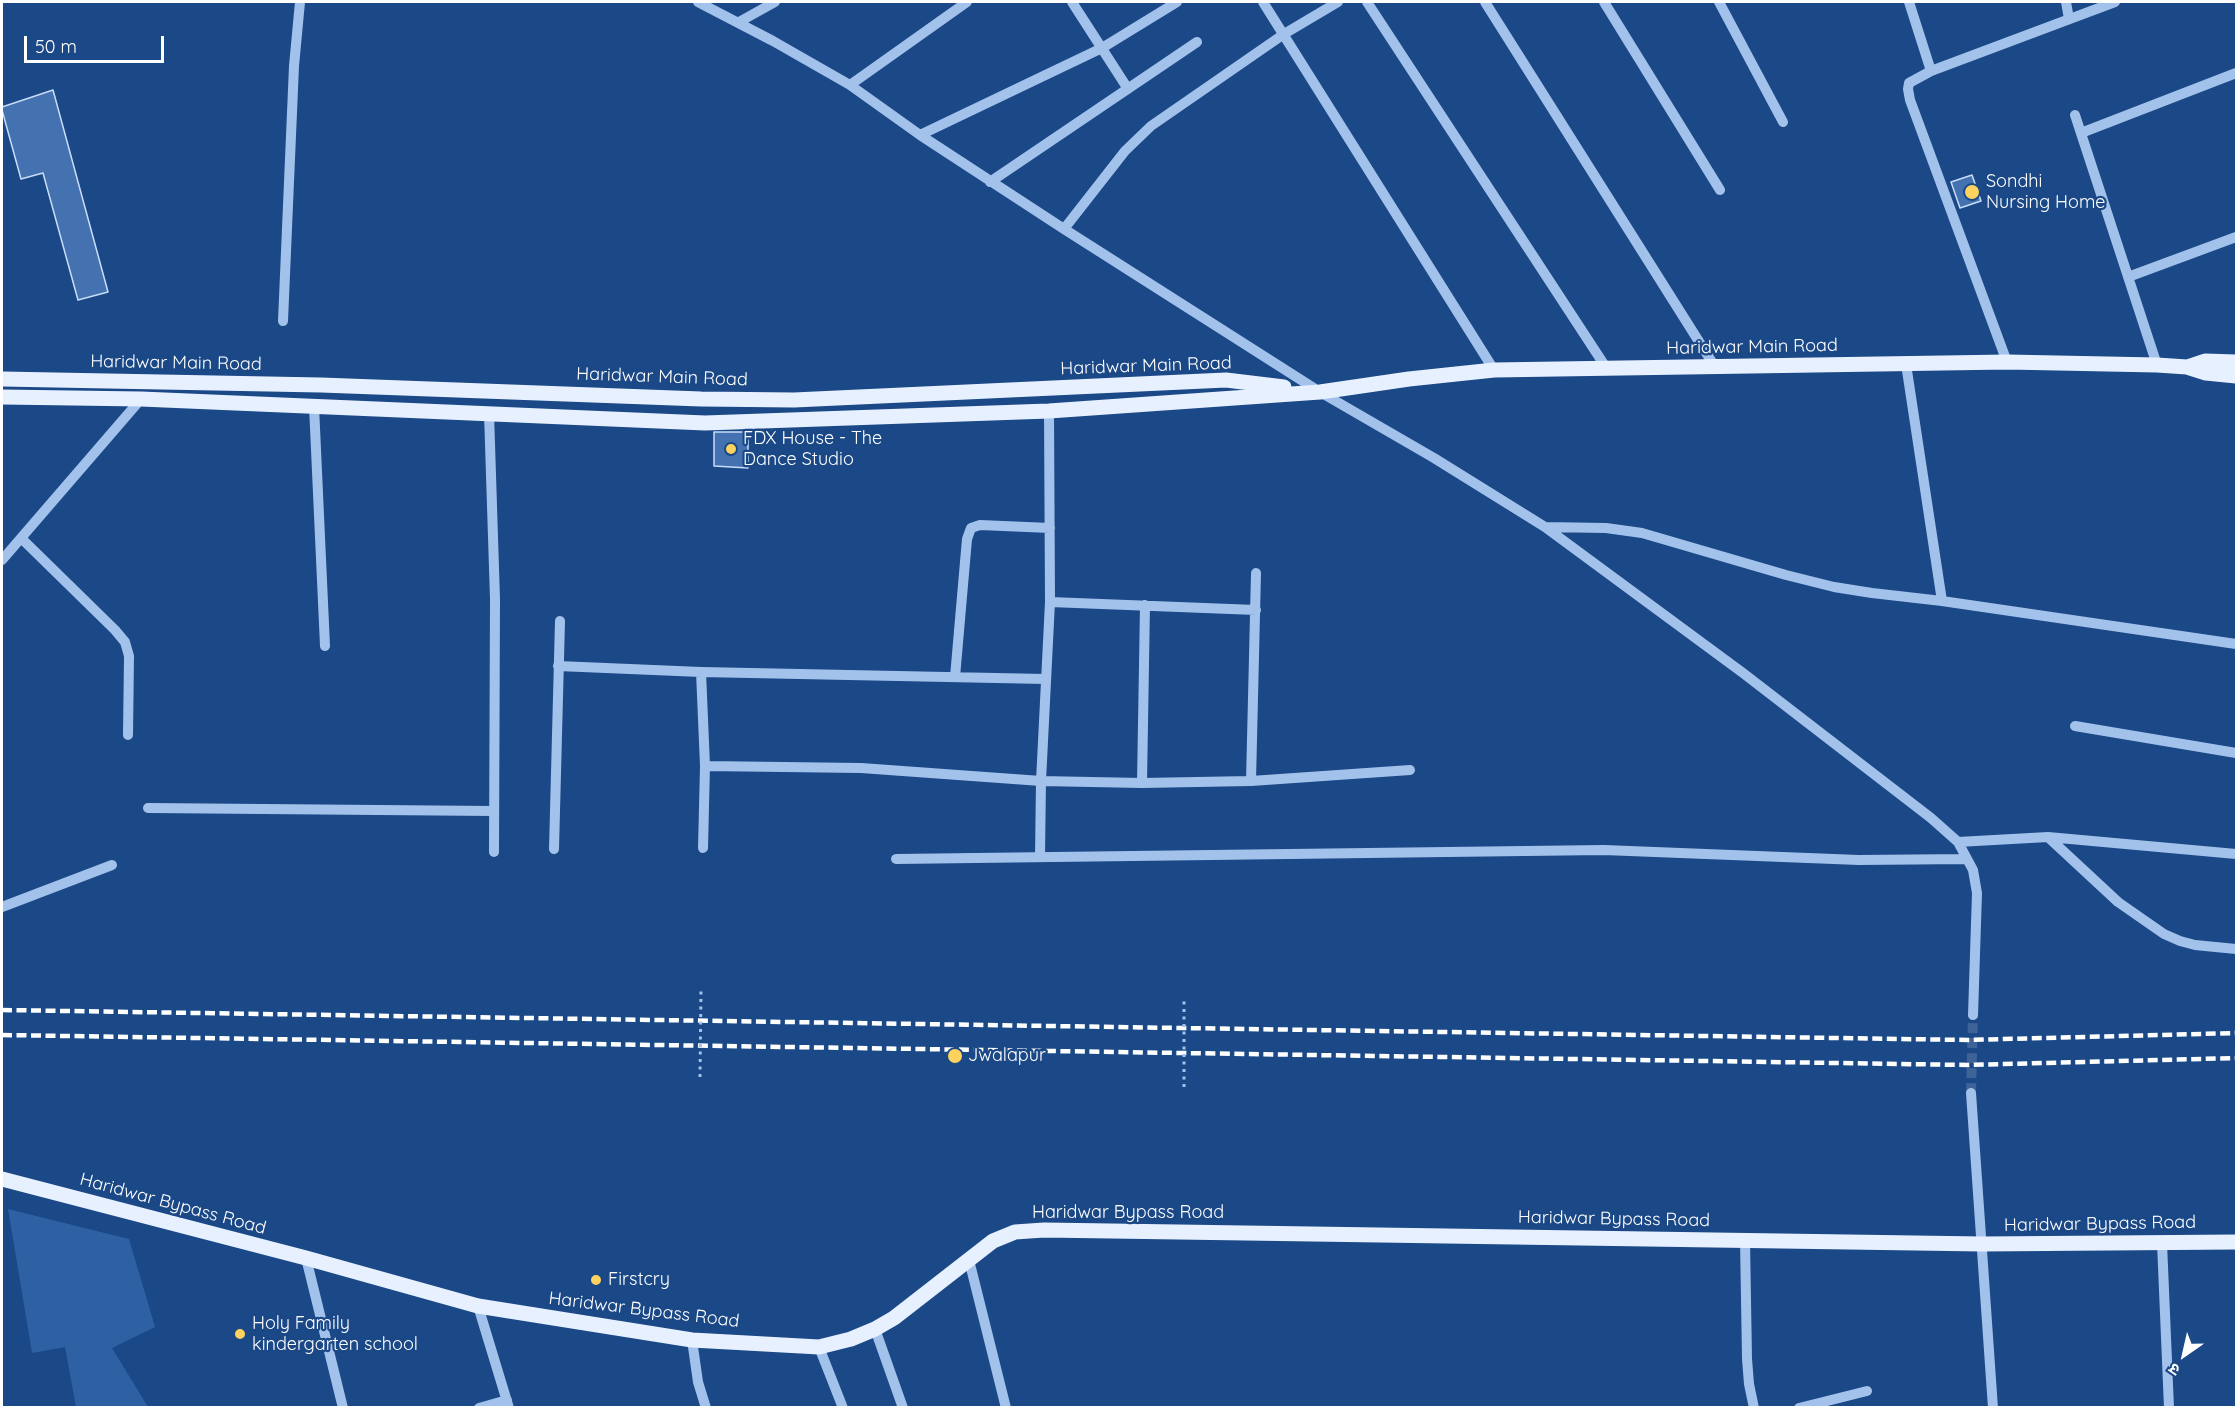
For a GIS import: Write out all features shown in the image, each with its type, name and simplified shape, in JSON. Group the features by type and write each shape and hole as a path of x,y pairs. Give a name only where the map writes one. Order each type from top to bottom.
{"main road":[{"name":"Haridwar Main Road","path":"2,397 141,399 705,423 1049,411 1320,392 1494,370 2007,362 2157,364 2236,376"},
{"name":"Haridwar Main Road","path":"2187,367 2205,362 2236,362"},
{"name":"Haridwar Main Road","path":"2,379 794,400 1226,380 1320,392"},
{"name":"Haridwar Bypass Road","path":"2,1179 306,1258 478,1306 692,1340 819,1347 875,1329 894,1318 993,1241 1015,1232 1044,1230 1982,1244 2236,1242"}],"street":[{"path":"284,321 294,66 300,2"},
{"path":"698,2 739,22 850,86 990,182 1320,392 1434,458 1545,527 1762,688 1931,818 1958,842 1973,870 1977,893 1973,1014"},
{"path":"739,22 775,2"},
{"path":"850,86 967,2"},
{"path":"1072,2 1128,89"},
{"path":"920,135 1102,48 1177,2"},
{"path":"1263,2 1494,370"},
{"path":"1064,229 1125,151 1151,126 1284,34 1338,2"},
{"path":"1367,2 1607,369"},
{"path":"1485,2 1715,367"},
{"path":"1604,2 1720,190"},
{"path":"1719,2 1783,122"},
{"path":"1909,2 1931,71"},
{"path":"2066,2 2069,19"},
{"path":"2007,362 1910,100 1909,83 1931,71 2115,2"},
{"path":"990,182 1197,42"},
{"path":"2081,133 2236,73"},
{"path":"2075,115 2157,364"},
{"path":"2128,277 2236,237"},
{"path":"1906,364 1942,601"},
{"path":"2,560 141,399"},
{"path":"314,406 325,646"},
{"path":"1040,857 1045,679 1050,602 1049,411"},
{"path":"489,413 495,599 494,852"},
{"path":"955,677 967,539 971,528 980,525 1050,528"},
{"path":"1545,527 1606,528 1641,533 1833,586 1872,593 2236,644"},
{"path":"21,538 125,642 129,656 128,735"},
{"path":"1251,781 1256,573"},
{"path":"1050,602 1256,610"},
{"path":"1142,783 1145,605"},
{"path":"554,849 560,621"},
{"path":"558,666 701,672 1045,679"},
{"path":"701,672 705,766 703,848"},
{"path":"2075,726 2236,753"},
{"path":"705,766 861,768 1041,781 1142,783 1251,781 1410,770"},
{"path":"148,808 493,811"},
{"path":"1958,842 2048,837 2236,854"},
{"path":"2048,837 2118,902 2164,934 2194,945 2236,949"},
{"path":"896,859 1604,850 1859,860 1967,859"},
{"path":"2,907 112,865"},
{"path":"1971,1093 1992,1407"},
{"path":"1745,1240 1747,1359 1754,1407"},
{"path":"2162,1243 2169,1407"},
{"path":"306,1258 343,1407"},
{"path":"969,1260 1006,1407"},
{"path":"478,1306 508,1404 479,1407"},
{"path":"875,1329 903,1407"},
{"path":"692,1340 698,1382 706,1407"},
{"path":"819,1347 843,1407"},
{"path":"1798,1407 1867,1391"}],"path":[{"path":"700,1077 701,990"},
{"path":"1184,999 1184,1087"}],"shaded area":[{"path":"8,1209 129,1239 155,1327 112,1348 148,1407 76,1407 65,1347 32,1353"}],"building":[{"path":"53,90 108,292 78,300 43,173 21,179 2,110 2,107"},
{"path":"1972,175 1981,201 1960,208 1951,182"},
{"name":"FDX House - The Dance Studio","path":"714,432 748,432 748,468 714,466"}],"tunnel":[{"path":"1971,1093 1973,1015"}],"railway":[{"path":"2,1010 1968,1040 2236,1033"},
{"path":"2,1035 1968,1065 2236,1058"}],"place":[{"name":"Sondhi Nursing Home","path":"1972,192"},
{"name":"FDX House - The Dance Studio","path":"731,449"},
{"name":"Jwalapur","path":"955,1056"},
{"name":"Firstcry","path":"596,1280"},
{"name":"Holy Family kindergarten school","path":"240,1334"}]}
